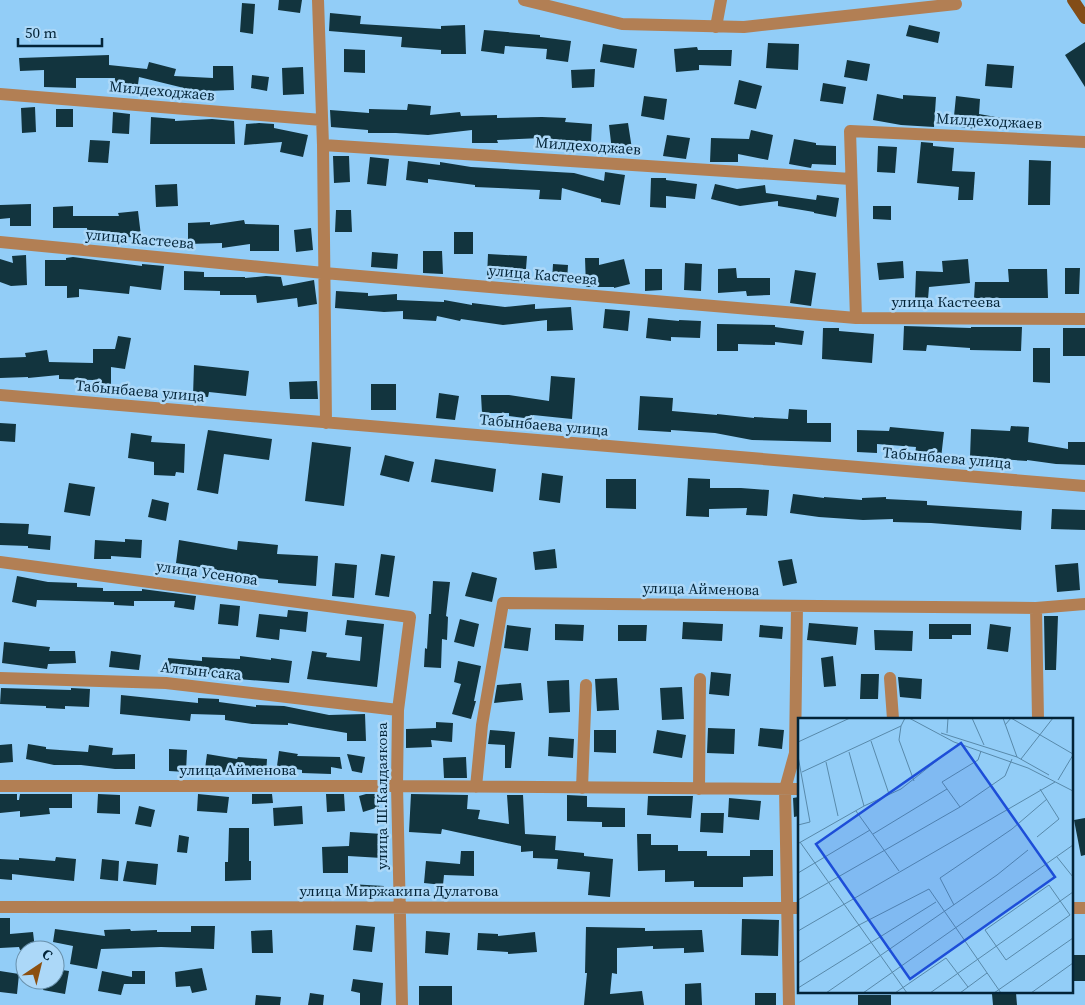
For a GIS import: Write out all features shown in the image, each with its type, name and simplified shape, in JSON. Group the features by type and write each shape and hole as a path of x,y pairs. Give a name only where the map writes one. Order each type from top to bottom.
{"main road":[{"path":"1073,0 1085,18"}],"street":[{"path":"318,0 323,145 326,423"},
{"path":"524,0 542,2 622,24 716,27 744,27 956,4"},
{"path":"716,27 721,0"},
{"name":"Милдеходжаев","path":"0,94 322,120"},
{"name":"Милдеходжаев","path":"856,318 850,131 1085,142"},
{"name":"Милдеходжаев","path":"323,145 851,179"},
{"name":"улица Кастеева","path":"0,242 324,273 856,318 1085,318"},
{"name":"Табынбаева улица","path":"0,395 1085,486"},
{"name":"улица Усенова","path":"0,562 410,617"},
{"name":"улица Айменова","path":"476,787 482,725 503,603 1036,608 1085,604"},
{"path":"789,1005 793,908 785,789 795,754 797,606"},
{"path":"1036,608 1038,718"},
{"name":"улица Ш.Калдаякова","path":"402,1005 397,786 398,710 410,617"},
{"name":"Алтын сака","path":"0,678 166,683 398,710"},
{"path":"890,678 893,718"},
{"path":"699,788 700,679"},
{"path":"582,788 586,685"},
{"name":"улица Айменова","path":"0,786 397,786 798,790"},
{"name":"улица Миржакипа Дулатова","path":"0,907 793,908"},
{"path":"1072,908 1085,908"}],"building":[{"path":"279,0 302,0 300,13 278,10"},
{"path":"242,3 255,4 253,34 240,32"},
{"path":"330,13 361,16 360,24 441,29 441,26 465,25 466,54 441,54 441,50 401,47 402,37 329,31"},
{"path":"909,25 940,32 938,43 906,36"},
{"path":"484,30 540,35 540,37 571,41 568,62 546,59 547,49 505,46 504,54 481,51"},
{"path":"1085,42 1085,87 1065,55"},
{"path":"768,43 799,44 798,70 766,68"},
{"path":"603,44 637,49 634,68 600,62"},
{"path":"697,47 698,50 732,50 731,66 699,65 699,70 676,72 674,49"},
{"path":"344,49 365,50 365,73 344,72"},
{"path":"109,55 109,65 147,69 149,62 176,69 174,76 213,78 213,66 233,66 234,90 207,91 207,96 183,95 184,88 139,77 137,92 114,90 115,78 76,78 76,88 44,87 44,70 20,71 19,58"},
{"path":"847,60 870,64 867,81 844,77"},
{"path":"987,64 1014,66 1012,88 985,86"},
{"path":"303,67 304,94 283,95 282,68"},
{"path":"595,69 594,87 572,88 571,70"},
{"path":"252,75 269,77 267,91 251,88"},
{"path":"739,80 762,86 756,109 734,104"},
{"path":"823,83 846,87 843,104 820,101"},
{"path":"877,94 903,99 903,95 936,97 934,127 901,125 873,120"},
{"path":"644,96 667,99 664,120 641,116"},
{"path":"956,96 980,99 979,114 1007,119 1005,129 977,124 977,129 953,126"},
{"path":"408,104 431,106 430,115 460,112 461,116 497,115 497,118 566,118 565,122 592,124 591,143 564,142 564,147 540,145 541,138 497,140 498,143 472,143 472,130 428,135 368,133 368,130 331,127 330,110 369,113 369,109 407,110"},
{"path":"35,107 36,132 22,133 21,108"},
{"path":"56,109 73,109 73,127 56,127"},
{"path":"113,112 130,114 129,134 112,133"},
{"path":"151,117 175,119 175,121 212,119 234,121 235,144 150,144"},
{"path":"628,123 632,149 612,151 609,125"},
{"path":"246,124 274,124 274,128 308,135 303,157 280,152 282,142 244,145"},
{"path":"751,130 773,135 768,160 738,154 738,162 710,162 711,138 749,139"},
{"path":"667,135 690,138 686,159 663,156"},
{"path":"794,139 816,143 816,145 836,146 836,165 812,164 811,168 789,164"},
{"path":"90,140 110,141 108,163 88,162"},
{"path":"921,142 933,143 933,146 954,148 952,171 975,172 973,200 958,200 959,187 917,183"},
{"path":"878,146 897,147 895,173 877,172"},
{"path":"333,156 349,156 350,182 334,183"},
{"path":"370,157 389,159 386,186 367,184"},
{"path":"1029,160 1051,161 1050,205 1028,205"},
{"path":"408,161 440,165 440,162 471,167 574,173 604,181 605,172 625,175 620,205 601,202 601,199 562,188 561,200 539,199 540,190 475,187 475,185 428,179 428,183 406,180"},
{"path":"651,178 666,178 666,180 697,184 695,199 666,196 666,208 650,207"},
{"path":"177,184 178,206 156,207 155,185"},
{"path":"715,184 737,189 765,185 766,193 816,200 817,195 839,198 836,217 778,206 778,201 740,206 711,199"},
{"path":"31,204 31,226 10,226 10,218 0,219 0,205"},
{"path":"73,206 73,216 119,216 118,213 138,211 141,236 87,238 87,228 53,228 53,207"},
{"path":"873,206 891,206 891,220 873,219"},
{"path":"336,210 351,210 352,232 335,232"},
{"path":"244,220 245,224 279,225 279,251 250,251 250,244 222,248 222,243 188,244 188,223 210,222 210,225"},
{"path":"311,228 313,250 296,252 294,230"},
{"path":"454,232 473,232 473,254 454,254"},
{"path":"423,251 442,251 443,274 423,273"},
{"path":"372,252 398,254 397,269 371,267"},
{"path":"488,254 527,256 525,282 487,277"},
{"path":"26,255 27,285 11,286 0,282 0,259 13,263 12,256"},
{"path":"73,257 142,266 142,264 164,266 161,290 130,286 129,294 79,289 79,297 67,298 67,286 45,286 45,260 66,260 66,258"},
{"path":"585,258 599,258 599,265 624,259 630,284 614,288 586,287"},
{"path":"968,259 970,283 929,287 928,299 915,299 916,271 943,272 942,261"},
{"path":"903,261 904,278 879,280 877,263"},
{"path":"685,263 702,264 701,291 684,290"},
{"path":"553,264 568,265 567,281 552,281"},
{"path":"736,268 737,278 770,278 770,295 747,296 746,291 718,293 718,269"},
{"path":"1065,268 1080,268 1079,294 1065,294"},
{"path":"645,269 662,269 662,290 645,291"},
{"path":"1008,269 1047,269 1048,298 974,298 975,282 1009,282"},
{"path":"795,270 816,273 811,306 790,303"},
{"path":"184,271 204,272 204,277 281,277 283,286 314,280 317,304 298,307 297,298 257,303 256,295 220,295 220,291 184,290"},
{"path":"336,291 368,293 368,296 397,294 397,300 444,302 444,300 472,305 472,303 505,307 535,304 535,309 571,307 573,330 547,331 547,320 503,325 461,319 460,321 437,316 436,321 403,319 403,311 384,312 335,308"},
{"path":"605,309 630,311 628,331 603,328"},
{"path":"648,318 701,321 700,338 671,337 671,341 646,338"},
{"path":"717,324 775,325 775,327 804,331 802,345 775,342 775,345 738,344 738,351 717,351"},
{"path":"904,326 1022,327 1021,351 970,350 970,348 927,345 926,351 903,350"},
{"path":"823,328 839,328 839,331 874,334 872,363 822,359"},
{"path":"1063,328 1085,328 1085,356 1063,356"},
{"path":"118,336 131,338 125,369 111,367 111,392 94,391 93,380 59,379 59,375 0,378 0,358 26,357 25,353 47,350 49,362 93,363 93,349 115,349"},
{"path":"1033,348 1050,348 1050,383 1033,382"},
{"path":"194,365 249,371 246,396 209,392 208,397 193,396"},
{"path":"551,376 575,378 572,419 533,415 532,419 509,416 509,413 482,413 481,395 509,395 549,401"},
{"path":"317,381 318,399 290,399 289,382"},
{"path":"371,384 396,384 396,410 371,410"},
{"path":"439,393 459,396 455,420 436,418"},
{"path":"640,396 673,398 672,411 717,415 788,419 789,409 807,410 807,423 831,423 831,442 752,440 715,433 638,430"},
{"path":"0,423 16,424 15,442 0,441"},
{"path":"1011,426 1029,427 1028,442 1068,449 1068,442 1085,442 1085,465 970,457 971,429 1010,431"},
{"path":"890,427 944,432 941,458 915,455 916,447 877,444 877,453 857,452 857,430 889,431"},
{"path":"208,430 272,439 269,460 224,454 218,494 197,490"},
{"path":"131,433 152,436 151,442 185,444 184,473 176,472 175,476 154,475 154,462 128,458"},
{"path":"312,442 351,447 344,506 305,501"},
{"path":"385,455 414,462 409,482 380,475"},
{"path":"435,459 496,469 493,492 431,482"},
{"path":"542,473 563,476 560,503 539,500"},
{"path":"688,478 710,479 710,488 769,490 767,516 746,515 747,508 709,509 709,517 686,516"},
{"path":"606,479 636,479 636,509 606,508"},
{"path":"69,483 95,487 90,516 64,512"},
{"path":"793,494 862,500 862,498 886,497 886,499 927,501 927,505 1022,511 1021,530 893,522 893,519 863,520 819,517 790,513"},
{"path":"152,499 169,503 166,521 148,517"},
{"path":"1052,509 1085,510 1085,530 1051,529"},
{"path":"0,523 29,524 28,534 51,536 50,550 28,548 28,546 0,545"},
{"path":"125,539 142,540 141,558 111,556 111,559 94,559 95,540 125,542"},
{"path":"179,540 237,550 238,541 278,545 277,554 318,556 316,586 278,583 278,580 235,576 235,573 176,563"},
{"path":"555,549 557,568 535,570 533,552"},
{"path":"381,554 395,556 389,597 375,595"},
{"path":"792,559 797,583 783,586 778,561"},
{"path":"335,563 357,565 354,598 332,596"},
{"path":"1078,563 1080,590 1057,592 1055,565"},
{"path":"472,572 497,578 492,602 465,596"},
{"path":"17,576 48,582 77,583 77,587 103,588 103,591 142,591 142,589 196,596 194,610 174,607 175,601 134,601 134,606 114,605 114,602 37,600 36,607 12,602"},
{"path":"433,581 450,582 446,616 448,617 447,640 442,639 441,668 424,667"},
{"path":"220,604 240,606 238,626 218,624"},
{"path":"288,610 308,612 306,632 280,629 279,640 256,637 259,614 287,617"},
{"path":"1044,616 1058,616 1056,670 1045,670"},
{"path":"460,619 479,624 474,647 454,642"},
{"path":"347,620 384,624 377,687 307,679 312,651 327,653 326,657 360,661 362,637 345,635"},
{"path":"683,622 723,624 722,641 682,639"},
{"path":"809,623 858,627 856,645 807,640"},
{"path":"555,624 584,625 583,641 555,640"},
{"path":"929,624 971,624 971,635 952,635 952,639 929,639"},
{"path":"990,624 1011,627 1008,652 987,649"},
{"path":"507,625 531,628 528,651 504,648"},
{"path":"618,625 647,625 646,641 618,641"},
{"path":"760,625 783,627 782,639 759,637"},
{"path":"874,630 913,631 912,651 875,650"},
{"path":"4,642 50,647 49,651 75,651 76,663 48,664 47,669 2,663"},
{"path":"111,651 141,655 139,670 109,667"},
{"path":"240,656 292,661 289,683 237,679 238,675 167,673 168,658 202,661 202,657 240,659"},
{"path":"833,656 836,686 824,687 821,658"},
{"path":"458,661 481,666 474,701 476,701 471,719 452,714 461,684 454,682"},
{"path":"711,672 731,674 729,696 709,694"},
{"path":"861,674 879,674 878,699 860,699"},
{"path":"898,677 922,679 921,699 900,697"},
{"path":"617,678 619,710 597,711 595,679"},
{"path":"569,680 570,712 549,713 547,681"},
{"path":"521,683 523,700 494,703 497,685"},
{"path":"682,687 684,719 662,720 660,688"},
{"path":"1,688 90,689 89,707 65,706 65,709 46,708 46,706 0,704"},
{"path":"121,695 198,703 198,698 219,699 219,702 256,707 256,705 284,706 329,715 365,714 366,741 347,741 347,733 288,723 288,725 252,724 225,720 225,715 191,714 190,721 120,714"},
{"path":"436,722 453,723 452,742 431,740 432,747 406,748 406,729 436,728"},
{"path":"708,728 735,729 734,754 707,753"},
{"path":"760,728 784,730 782,749 758,746"},
{"path":"490,730 515,732 511,768 505,768 505,745 488,744"},
{"path":"594,730 616,730 616,753 594,752"},
{"path":"657,730 686,735 682,758 653,753"},
{"path":"549,737 574,739 573,758 548,756"},
{"path":"12,744 13,762 0,763 0,745"},
{"path":"28,744 46,747 46,749 88,752 89,745 113,748 112,755 135,754 135,769 54,765 26,759"},
{"path":"169,749 187,750 186,772 169,771"},
{"path":"279,751 298,754 297,756 340,757 342,769 331,767 331,774 302,773 302,770 277,766"},
{"path":"207,754 237,759 238,757 267,759 266,776 232,774 205,769"},
{"path":"347,754 365,757 362,773 352,771"},
{"path":"466,757 467,778 444,778 443,758"},
{"path":"0,794 17,794 17,800 19,800 20,794 72,794 72,808 49,808 50,814 20,817 20,811 0,813"},
{"path":"98,794 120,795 120,814 97,813"},
{"path":"198,794 229,797 227,813 197,811"},
{"path":"252,794 272,794 273,803 252,804"},
{"path":"326,794 344,794 345,811 327,812"},
{"path":"375,794 379,807 363,812 359,796"},
{"path":"411,794 468,795 467,809 480,810 478,819 509,824 507,795 523,795 525,834 556,836 555,850 613,859 610,897 588,895 590,872 557,869 558,859 533,858 533,851 521,852 521,846 442,829 441,834 409,832"},
{"path":"567,795 587,796 587,807 625,808 625,827 602,827 602,822 567,821"},
{"path":"648,796 693,796 691,818 647,815"},
{"path":"798,797 798,816 794,817 793,798"},
{"path":"729,798 761,801 759,820 728,817"},
{"path":"139,806 155,810 151,827 135,824"},
{"path":"302,806 303,824 274,826 273,808"},
{"path":"701,813 724,813 723,833 700,832"},
{"path":"1085,818 1085,855 1081,856 1074,820"},
{"path":"229,828 249,828 251,880 225,881 225,862 228,862"},
{"path":"350,832 383,834 382,858 348,856 348,873 323,873 322,847 349,846"},
{"path":"637,834 651,834 651,845 678,845 678,851 707,851 707,856 750,856 750,850 773,850 773,876 743,877 743,887 694,887 694,881 665,882 665,870 638,871"},
{"path":"179,835 189,837 187,853 177,852"},
{"path":"461,851 474,851 474,876 444,875 443,885 424,883 426,861 460,864"},
{"path":"56,857 76,859 74,881 12,874 12,880 0,879 0,859 19,860 19,858 55,861"},
{"path":"102,859 119,861 118,881 100,879"},
{"path":"127,861 158,864 156,885 123,881"},
{"path":"350,884 384,886 383,898 349,895"},
{"path":"0,918 10,918 10,934 33,932 34,940 15,940 15,947 0,948"},
{"path":"742,919 779,920 778,956 741,955"},
{"path":"356,925 375,927 372,952 353,950"},
{"path":"191,926 215,926 214,949 161,947 101,949 97,969 70,964 73,946 65,944 65,940 53,940 55,929 105,936 104,930 130,929 131,931 191,932"},
{"path":"586,927 645,928 645,931 702,930 704,952 684,953 684,948 653,949 653,946 617,948 617,974 612,973 610,994 642,991 644,1005 584,1005 587,973 585,973"},
{"path":"272,930 273,953 252,953 251,931"},
{"path":"426,931 450,933 448,955 425,953"},
{"path":"535,932 537,952 508,954 508,952 477,950 478,933 498,934 498,936"},
{"path":"1072,955 1085,955 1085,981 1072,981"},
{"path":"202,968 207,990 192,993 190,986 176,987 175,972"},
{"path":"65,970 69,971 65,994 43,990 65,990"},
{"path":"0,971 15,973 15,990 17,990 17,994 0,992"},
{"path":"102,971 132,977 132,971 145,971 145,984 124,984 121,995 98,991"},
{"path":"353,979 383,983 381,1005 360,1005 360,993 351,991"},
{"path":"701,983 702,1005 685,1005 685,984"},
{"path":"419,986 452,986 452,1005 419,1005"},
{"path":"310,993 324,995 323,1005 308,1005"},
{"path":"755,993 776,993 776,1005 755,1005"},
{"path":"1016,993 1017,1005 993,1005 992,994"},
{"path":"256,995 281,997 280,1005 255,1005"},
{"path":"858,995 891,995 891,1005 858,1005"}]}
